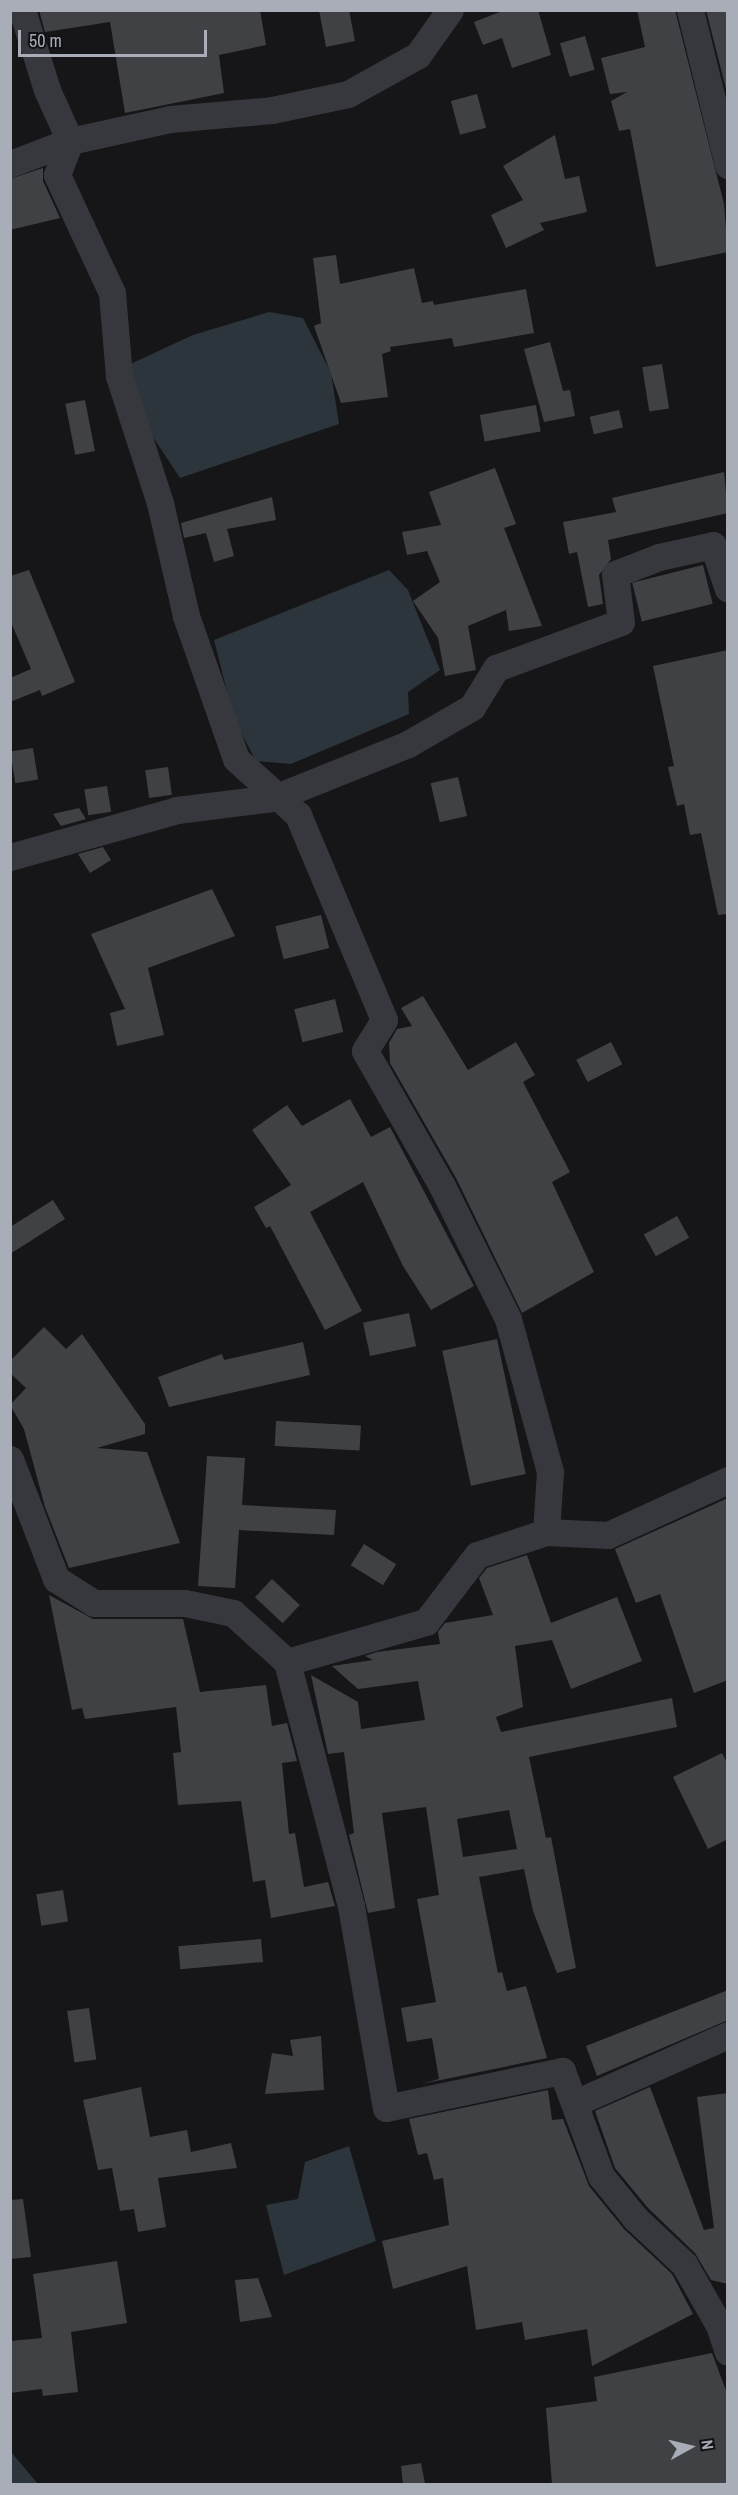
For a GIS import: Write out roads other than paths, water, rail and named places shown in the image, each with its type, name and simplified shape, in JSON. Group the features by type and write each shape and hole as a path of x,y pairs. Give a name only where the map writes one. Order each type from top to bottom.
{"street":[{"path":"22,10 47,90 70,141 57,175 112,293 119,376 160,503 186,616 236,759 274,798 298,815 384,1020 365,1051 442,1186 508,1319 550,1472 546,1532"},
{"path":"10,164 70,141 170,119 272,110 348,94 418,55 450,10"},
{"path":"690,10 728,165"},
{"path":"10,857 177,810 274,798 408,744 472,707 496,668 621,622 615,574 713,544 728,589"},
{"path":"10,1459 56,1579 94,1603 185,1604 233,1612 287,1662 351,1906 386,2108 562,2071 601,2175 636,2218 684,2264 719,2325 728,2352"},
{"path":"287,1662 426,1622 477,1555 546,1532 608,1535 728,1480"},
{"path":"575,2103 728,2035"}]}
